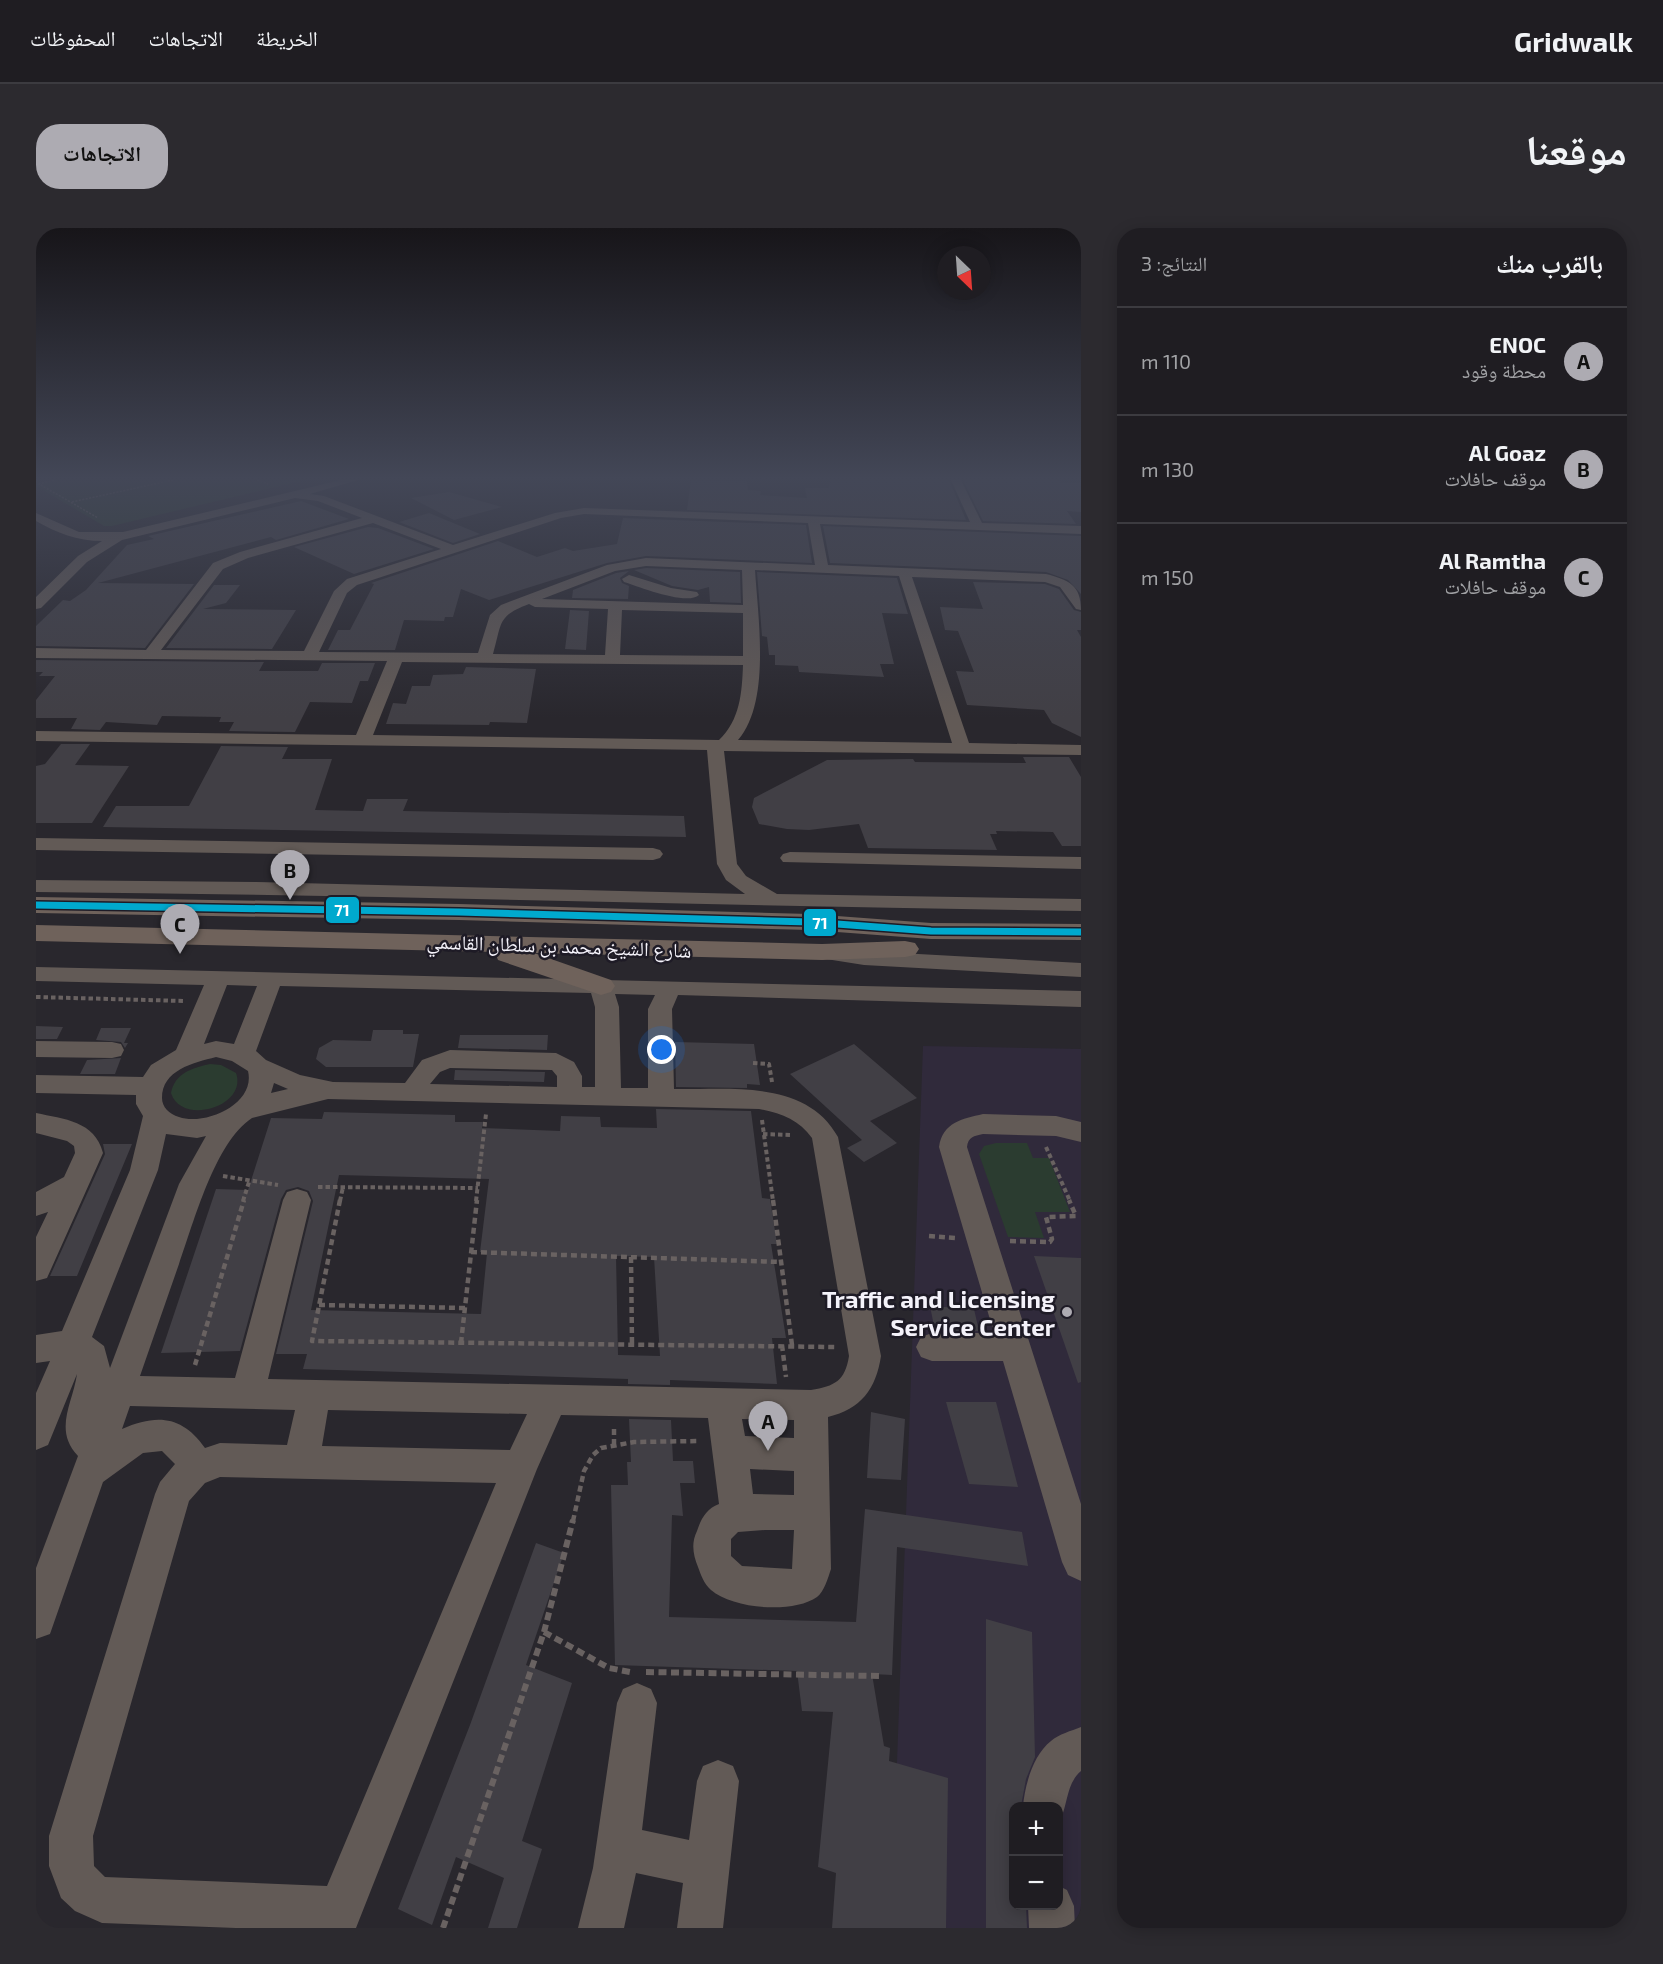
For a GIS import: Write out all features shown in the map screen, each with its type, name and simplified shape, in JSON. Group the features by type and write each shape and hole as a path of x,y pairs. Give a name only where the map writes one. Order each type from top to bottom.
{"main road":[{"path":"69,887 163,906"},
{"name":"شارع الشيخ محمد بن سلطان القاسمي","path":"36,905 459,912 810,922 931,931 1081,932"},
{"name":"شارع الشيخ محمد بن سلطان القاسمي","path":"36,933 822,952 875,948 1081,951"},
{"path":"451,942 526,959 601,986"}],"street":[{"path":"36,605 81,559"},
{"path":"150,654 213,570 231,559"},
{"path":"309,657 338,596 346,586 361,578 419,559"},
{"path":"820,559 822,568"},
{"path":"484,658 497,615 506,608 612,568 633,563 659,562 1046,578 1065,584 1081,606"},
{"path":"719,746 737,731 744,716 751,662 748,566"},
{"path":"904,572 962,748"},
{"path":"629,579 681,594 749,603"},
{"path":"519,602 615,605 749,603"},
{"path":"612,660 615,605"},
{"path":"36,653 751,662"},
{"path":"363,740 396,658"},
{"path":"36,736 1081,750"},
{"path":"719,746 727,864 730,873 740,882 772,899"},
{"path":"36,844 653,854"},
{"path":"257,888 272,848"},
{"path":"790,858 1081,863"},
{"path":"682,898 705,890 722,874 727,864"},
{"path":"36,886 257,888 1081,905"},
{"path":"810,922 864,918 1081,918"},
{"path":"822,952 864,958 1081,970"},
{"path":"36,974 1081,999"},
{"path":"187,1055 218,978"},
{"path":"36,1620 199,1171 213,1146 239,1114 253,1102 262,1083 250,1060 271,980"},
{"path":"601,986 606,1002 608,1097"},
{"path":"661,1098 660,1009 670,988"},
{"path":"36,1049 112,1050"},
{"path":"119,1391 811,1405 826,1403 852,1391 860,1382 864,1369 864,1347 825,1137 820,1127 801,1111 788,1105 759,1100 333,1090 294,1082 250,1060 216,1049 187,1055 164,1068 149,1086 147,1103 156,1117 178,1127 192,1128 207,1126 284,1098 333,1090"},
{"path":"36,1115 44,1084 72,1050"},
{"path":"44,1084 149,1086"},
{"path":"37,1429 144,1170 156,1117"},
{"path":"36,1124 72,1131 87,1142 88,1159 36,1269"},
{"path":"1064,1126 973,1125 964,1128 954,1139 954,1155 1014,1347 1070,1494 1081,1562"},
{"path":"36,1205 77,1183"},
{"path":"248,1393 298,1191"},
{"path":"36,1349 73,1345 86,1348 94,1360 95,1370 81,1428 93,1461"},
{"path":"932,1347 1014,1347"},
{"path":"301,1462 315,1394"},
{"path":"520,1467 220,1460 198,1467 180,1483 174,1494 71,1836 69,1854 71,1870 83,1890 102,1900 337,1918 520,1467 551,1399"},
{"path":"723,1403 738,1514"},
{"path":"811,1405 812,1513 810,1576 799,1587 790,1588 735,1584 723,1575 715,1564 711,1551 712,1538 717,1526 726,1518 738,1514 812,1513"},
{"path":"93,1461 131,1441 152,1435 171,1438 179,1442 198,1467"},
{"path":"729,1446 811,1455"},
{"path":"601,1928 618,1847 636,1703"},
{"path":"1045,1802 1046,1788 1052,1772 1063,1759 1081,1748"},
{"path":"700,1928 718,1781"},
{"path":"618,1847 708,1866"},
{"path":"1051,1910 1052,1928"}],"path":[{"path":"36,997 208,1002"},
{"path":"753,1064 769,1064 774,1088 758,1088 792,1346"},
{"path":"461,1343 487,1109"},
{"path":"929,1236 1050,1242 1052,1239 1046,1217 1076,1216 1064,1126"},
{"path":"199,1171 298,1191 344,1187 478,1188"},
{"path":"187,1392 249,1182"},
{"path":"344,1187 312,1341 864,1347"},
{"path":"471,1252 781,1262"},
{"path":"631,1257 632,1344"},
{"path":"319,1305 465,1308"},
{"path":"443,1928 544,1632 565,1557 584,1471 599,1449 614,1444 729,1446"},
{"path":"544,1632 609,1668 627,1672 879,1676"}],"shaded area":[{"path":"923,1046 1081,1049 1081,1928 891,1928"}],"green space":[{"path":"210,1064 221,1065 236,1073 237,1085 232,1095 223,1103 212,1108 199,1110 187,1109 177,1103 171,1093 180,1076 185,1072"},
{"path":"996,1143 1027,1143 1033,1158 1049,1158 1070,1212 1035,1212 1044,1238 1008,1237 979,1154 984,1146"}],"building":[{"path":"114,559 187,559 98,583 194,584 145,648 36,646 36,626 63,600 70,601 86,590"},
{"path":"321,559 401,559 354,574"},
{"path":"443,559 627,559 607,563 489,600 461,589 453,617 445,617 444,621 404,620 395,650 328,650 338,630 350,630 374,584 371,583"},
{"path":"725,559 811,559 812,563"},
{"path":"829,559 1081,559 1081,594 1068,580 1046,572 830,563"},
{"path":"646,568 740,572 741,603 710,602 709,587 698,590 672,586 634,570"},
{"path":"629,571 620,578 622,583 629,586 628,599 572,598 573,590 616,573"},
{"path":"757,572 897,578 908,614 882,613 894,664 880,664 884,677 799,672 798,666 775,665 775,655 769,655 767,637 762,636"},
{"path":"973,582 1045,584 1059,589 1074,610 1081,612 1081,630 1077,630 1081,637 1081,737 1052,723 1044,710 967,705 956,671 974,672 958,631 945,630 940,607 983,609"},
{"path":"214,585 240,585 226,603 203,609 296,610 272,649 166,648"},
{"path":"570,610 589,611 586,650 565,649"},
{"path":"36,660 264,662 259,671 318,671 322,663 375,663 368,681 360,681 352,703 310,702 295,732 229,731 234,722 219,722 221,717 162,716 157,725 106,722 100,730 71,729 77,718 36,718 36,700 55,676 39,676 43,672 36,672"},
{"path":"466,667 536,669 527,723 386,724 393,703 406,704 412,686 430,686 433,675 463,674"},
{"path":"61,744 90,744 75,765 129,766 92,823 36,823 36,766 45,764"},
{"path":"221,746 288,747 282,759 332,759 315,810 363,811 367,799 408,799 403,811 684,816 686,837 103,827 116,806 189,806"},
{"path":"1023,757 1069,757 1081,777 1081,846 1062,846 1053,832 996,831 997,834 990,834 997,850 868,848 859,824 809,830 787,829 759,824 752,807 754,798 827,760 913,759 915,762 1026,763"},
{"path":"36,1026 63,1027 57,1039 36,1039"},
{"path":"101,1028 131,1028 124,1043 128,1043 125,1048 121,1042 96,1040"},
{"path":"373,1030 403,1030 403,1034 419,1034 413,1067 326,1067 316,1059 319,1048 333,1040 371,1041"},
{"path":"460,1035 548,1035 547,1050 458,1048"},
{"path":"675,1042 754,1044 760,1085 747,1084 747,1088 676,1087"},
{"path":"854,1044 917,1098 870,1121 897,1143 864,1162 847,1148 862,1140 790,1074"},
{"path":"121,1058 115,1074 80,1074 87,1060"},
{"path":"455,1070 545,1072 544,1082 454,1080"},
{"path":"656,1109 751,1111 762,1198 770,1199 777,1244 771,1244 786,1338 772,1338 777,1384 670,1380 670,1385 628,1384 628,1379 303,1369 307,1354 276,1354 313,1201 309,1191 298,1187 286,1190 281,1199 240,1351 161,1353 216,1189 248,1190 271,1118 322,1119 324,1112 455,1115 455,1122 483,1122 482,1128 560,1131 561,1116 600,1117 601,1127 657,1128","holes":["339,1175 489,1179 480,1252 487,1253 481,1314 311,1310","616,1256 654,1257 660,1356 618,1355"]},
{"path":"103,1144 132,1144 77,1276 50,1276 105,1154"},
{"name":"Traffic and Licensing Service Center","path":"1034,1256 1081,1258 1081,1382 1078,1383"},
{"path":"930,1306 974,1309 979,1331 935,1331"},
{"path":"946,1402 996,1402 1018,1487 969,1484"},
{"path":"871,1412 905,1419 901,1480 867,1478"},
{"path":"629,1419 671,1420 673,1461 693,1461 695,1483 680,1483 683,1516 672,1515 669,1617 856,1622 865,1509 1022,1532 1028,1566 897,1547 892,1675 872,1674 884,1746 890,1748 889,1761 948,1778 946,1928 832,1928 836,1873 818,1867 833,1712 802,1711 797,1671 615,1665 611,1485 628,1485 627,1462 631,1462"},
{"path":"536,1543 564,1553 526,1665 572,1683 522,1841 542,1849 517,1928 488,1928 504,1878 456,1857 432,1925 398,1909 470,1725"},
{"path":"986,1619 1032,1632 1035,1757 1026,1779 1022,1802 1009,1802 1009,1910 1026,1910 1027,1928 986,1928"}],"transit line":[{"name":"71","path":"36,905 459,912 810,922 931,931 1081,932"}],"place":[{"name":"Al Goaz","path":"290,900"},
{"name":"Al Ramtha","path":"180,954"},
{"name":"Traffic and Licensing Service Center","path":"1067,1312"},
{"name":"ENOC","path":"768,1451"}]}
